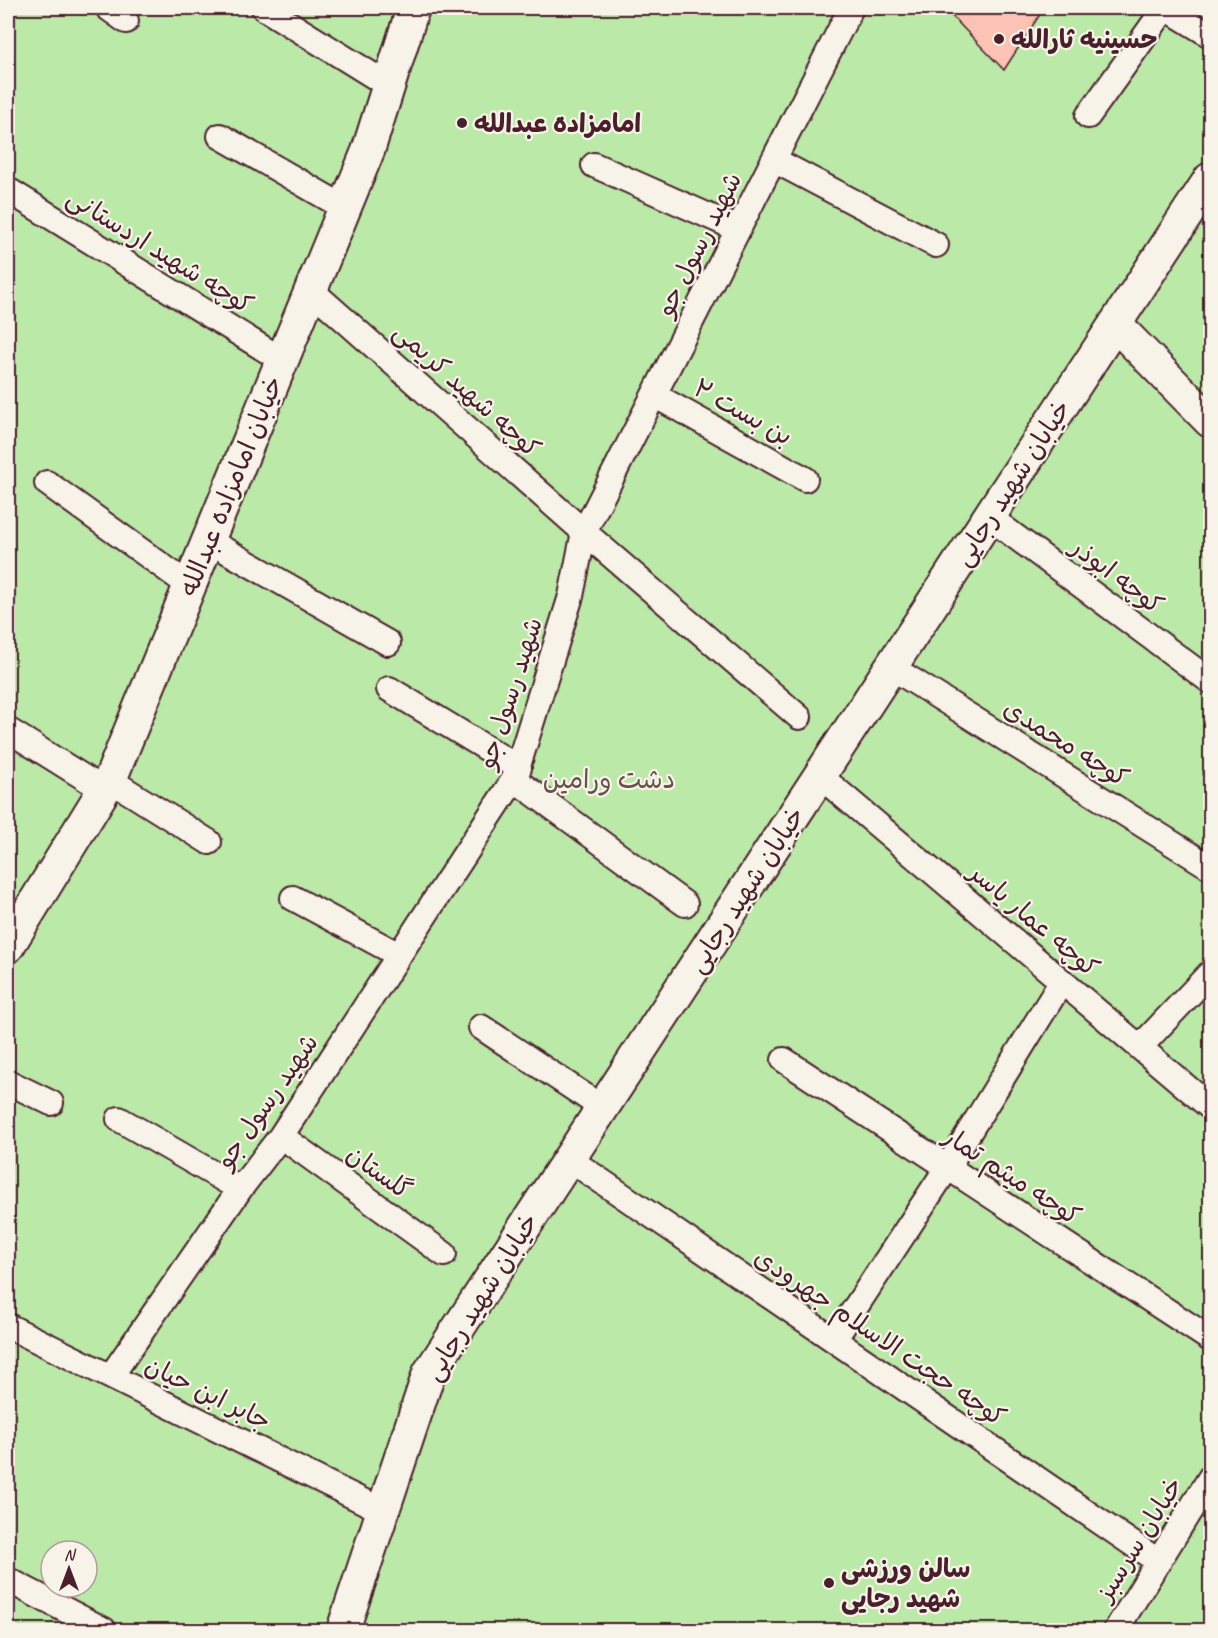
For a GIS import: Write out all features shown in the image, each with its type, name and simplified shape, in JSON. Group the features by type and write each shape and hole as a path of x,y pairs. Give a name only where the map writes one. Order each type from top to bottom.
{"street":[{"path":"264,8 387,85"},
{"name":"خیابان امامزاده عبدالله","path":"8,946 107,785 368,151 413,8"},
{"name":"شهید رسول جو","path":"111,1376 240,1189 281,1136 517,774 571,596 584,532 851,8"},
{"path":"1088,116 1165,8 1210,35"},
{"path":"220,136 345,207"},
{"path":"774,160 936,245"},
{"path":"594,165 738,229"},
{"name":"خیابان شهید رجایی","path":"343,1630 429,1373 1210,179"},
{"name":"کوچه شهید اردستانی","path":"8,190 282,360"},
{"name":"کوچه شهید کریمی","path":"312,291 584,532 799,717"},
{"path":"1115,324 1210,421"},
{"name":"بن بست ۲","path":"654,395 805,479"},
{"path":"47,483 190,586"},
{"name":"کوچه ابوذر","path":"989,517 1210,681"},
{"path":"209,541 388,643"},
{"name":"کوچه محمدی","path":"891,667 1210,867"},
{"path":"389,689 517,774 685,904"},
{"path":"8,730 210,842"},
{"name":"کوچه عمار یاسر","path":"820,776 1210,1107"},
{"path":"293,898 399,955"},
{"path":"1140,1047 1210,973"},
{"path":"834,1340 947,1168 1062,981"},
{"path":"481,1027 603,1108"},
{"name":"کوچه میثم تمار","path":"784,1060 1210,1339"},
{"path":"8,1082 51,1103"},
{"path":"119,1119 240,1189"},
{"name":"گلستان","path":"281,1136 444,1254"},
{"name":"کوچه حجت الاسلام جهرودی","path":"569,1159 1159,1562"},
{"name":"جابر ابن حیان","path":"8,1326 383,1511"},
{"name":"خیابان سرسبز","path":"1116,1630 1208,1487"},
{"path":"8,1580 104,1630"}],"green space":[{"name":"دشت ورامین","path":"8,8 1210,8 1210,1630 8,1630"}],"building":[{"name":"حسینیه ثارالله","path":"944,8 1044,8 1004,70"}],"place":[{"name":"حسینیه ثارالله","path":"999,39"},
{"name":"امامزاده عبدالله","path":"462,123"},
{"name":"سالن ورزشی شهید رجایی","path":"829,1583"}]}
